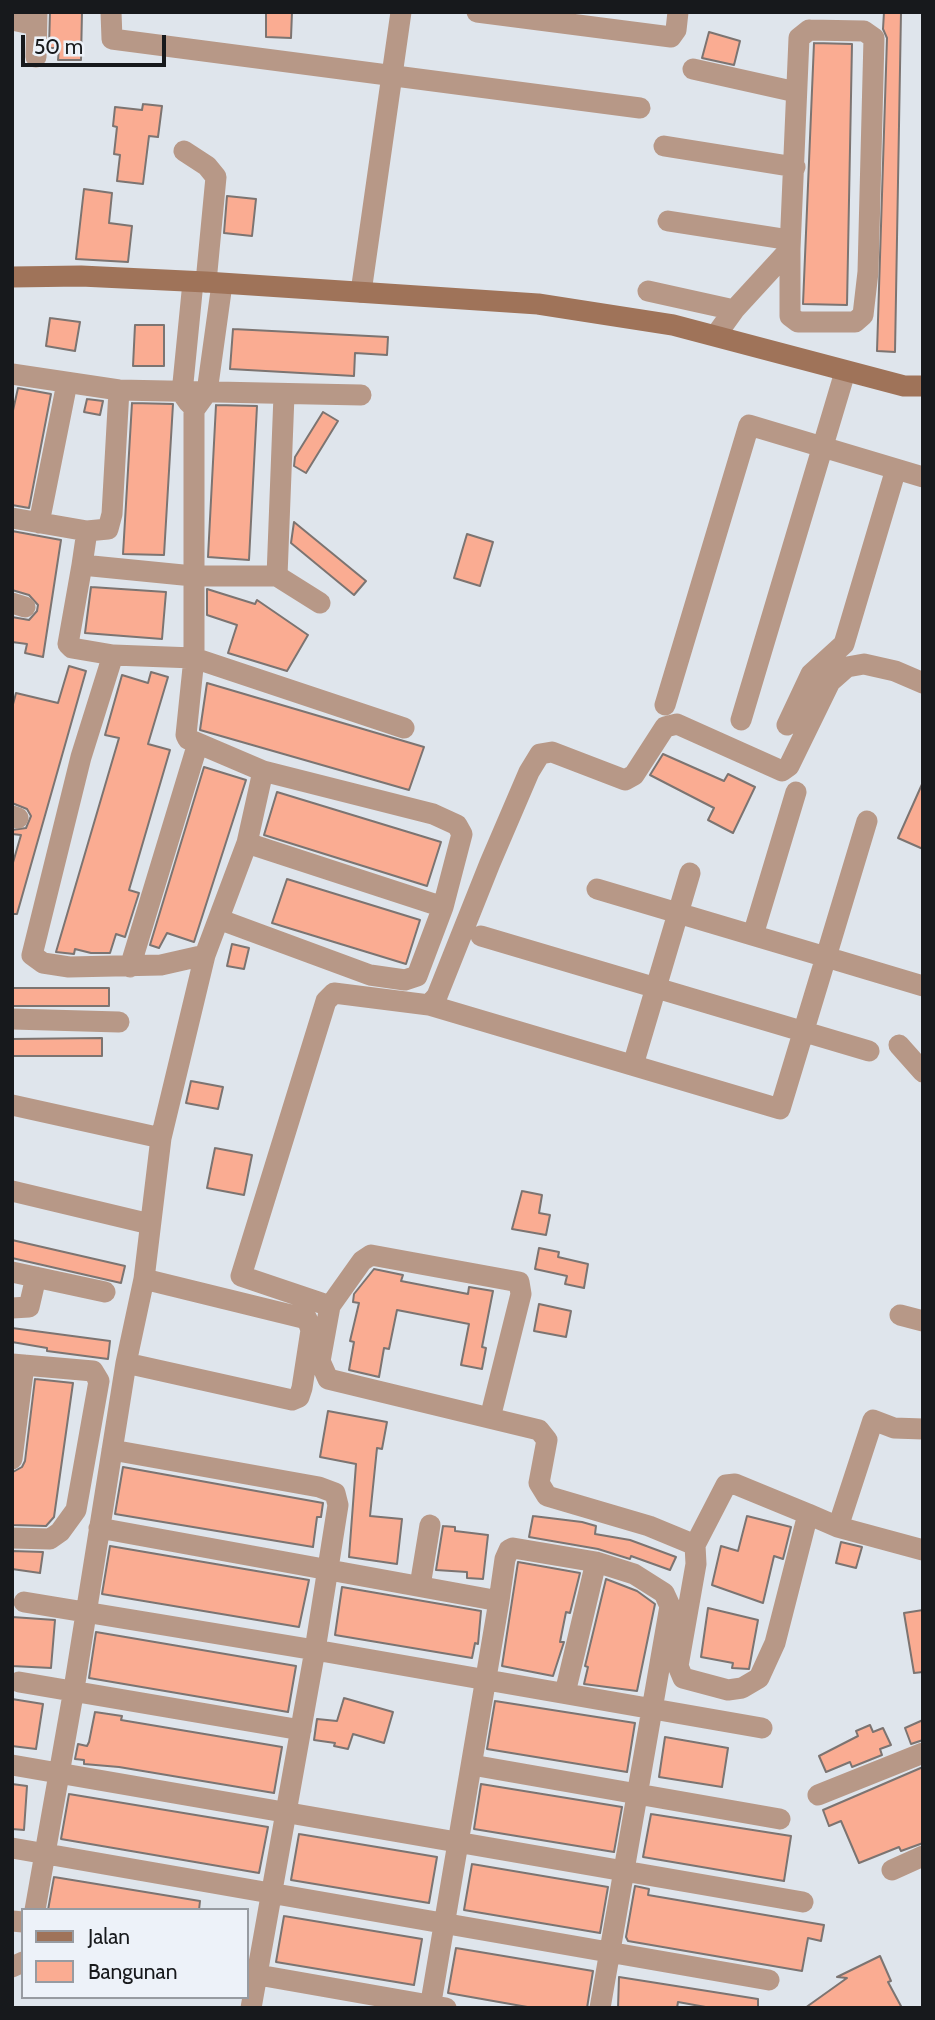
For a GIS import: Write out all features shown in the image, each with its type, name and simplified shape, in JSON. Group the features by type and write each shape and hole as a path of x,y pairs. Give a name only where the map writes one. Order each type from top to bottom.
{"street":[{"path":"111,12 112,38 640,108"},
{"path":"361,292 401,12"},
{"path":"477,12 671,37 676,30 678,12"},
{"path":"12,20 36,18 36,57"},
{"path":"809,30 864,31 872,35 868,272 861,319 855,322 793,320 790,316 790,244 795,167 796,92 802,33 809,30"},
{"path":"693,69 796,92"},
{"path":"664,146 795,167"},
{"path":"184,151 207,166 216,177 207,283 188,402 194,658 185,731 188,739 263,771 421,811 457,825 461,838 443,907 417,976 405,980 370,975 221,920"},
{"path":"668,221 790,244"},
{"path":"716,335 790,244"},
{"path":"12,277 81,276 538,304 716,335 845,372 904,386 923,386"},
{"path":"207,283 207,392"},
{"path":"648,290 734,310"},
{"path":"741,720 845,372"},
{"path":"13,378 67,383 188,402 207,392 361,396"},
{"path":"39,523 67,383"},
{"path":"12,518 87,531 105,531 111,523 118,390"},
{"path":"277,576 284,395"},
{"path":"665,705 749,425 923,477"},
{"path":"787,725 811,674 844,644 896,469"},
{"path":"87,531 68,643 72,648 113,655 194,658 404,727"},
{"path":"82,565 193,576 277,576 320,603"},
{"path":"113,655 81,757 31,949 36,961 53,966 161,965 205,955"},
{"path":"429,1005 437,996 490,863 529,772 540,754 552,752 625,780 634,775 665,727 677,724 782,771 789,766 830,682 847,667 864,664 895,671 923,683"},
{"path":"130,967 198,743"},
{"path":"35,1908 74,1689 126,1363 144,1279 161,1138 205,955 221,920 247,843 263,771"},
{"path":"753,935 796,792"},
{"path":"330,1306 241,1276 322,1012 334,993 429,1005 780,1109 867,821"},
{"path":"247,843 443,907"},
{"path":"633,1065 690,873"},
{"path":"597,889 923,986"},
{"path":"481,936 869,1051"},
{"path":"12,1019 118,1022"},
{"path":"899,1045 923,1072"},
{"path":"12,1105 161,1138"},
{"path":"12,1191 150,1224"},
{"path":"490,1418 521,1294 519,1282 371,1255 362,1261 330,1306 320,1362 328,1380 540,1430 546,1435 538,1483 547,1496 649,1525 695,1545"},
{"path":"12,1272 105,1292"},
{"path":"12,1308 29,1307 36,1277"},
{"path":"126,1363 292,1400 299,1397 302,1388 312,1330 307,1319 144,1279"},
{"path":"900,1315 923,1321"},
{"path":"12,1459 18,1364 93,1371 99,1381 76,1510 60,1532 50,1539 12,1538"},
{"path":"838,1527 873,1420 894,1428 923,1429"},
{"path":"112,1450 330,1490 337,1496 338,1505 315,1650 272,1893 252,1974 251,2008"},
{"path":"808,1514 766,1667 760,1678 742,1688 728,1690 708,1687 683,1678 679,1671 696,1564 695,1545 726,1485 735,1484 808,1514 838,1527 923,1550"},
{"path":"420,1586 430,1525"},
{"path":"99,1528 499,1601"},
{"path":"252,1974 436,2007 444,1923 457,1841 509,1550 596,1562 634,1574 668,1598 670,1606 600,2008"},
{"path":"565,1693 596,1562"},
{"path":"24,1602 762,1728"},
{"path":"19,1682 74,1689 300,1730"},
{"path":"818,1795 923,1753"},
{"path":"12,1765 803,1902"},
{"path":"472,1765 780,1819"},
{"path":"12,1848 769,1980"},
{"path":"892,1870 923,1856"}],"building":[{"path":"50,12 82,12 81,60 58,60 59,48 49,48"},
{"path":"266,12 292,12 291,38 266,37"},
{"path":"884,12 901,12 895,352 877,351 887,38 883,29"},
{"path":"709,32 740,41 734,65 702,58"},
{"path":"814,43 852,44 847,305 803,304"},
{"path":"143,104 162,106 158,137 149,136 143,184 117,181 120,155 114,154 117,127 113,126 115,107 142,110"},
{"path":"84,189 112,193 109,223 132,226 128,262 76,259"},
{"path":"227,196 256,199 252,236 224,233"},
{"path":"50,318 80,322 75,351 46,346"},
{"path":"135,325 164,325 164,366 133,366"},
{"path":"233,329 388,337 387,355 355,353 354,376 230,369"},
{"path":"18,388 51,394 29,508 12,505 12,415"},
{"path":"87,399 103,401 100,415 84,412"},
{"path":"132,403 173,404 164,555 123,554"},
{"path":"216,405 257,406 249,560 208,557"},
{"path":"323,412 338,421 306,473 294,466 295,457"},
{"path":"294,522 366,581 354,595 291,543"},
{"path":"12,531 61,540 43,657 25,653 27,644 12,642 12,617 29,620 37,611 38,605 29,595 12,590"},
{"path":"467,534 493,542 480,586 454,578"},
{"path":"91,587 166,592 162,639 85,633"},
{"path":"207,589 255,604 257,600 308,635 287,671 228,653 237,625 207,615"},
{"path":"69,666 86,671 17,914 12,914 12,866 21,835 12,834 12,830 26,828 31,816 27,809 12,803 12,708 16,693 58,703"},
{"path":"151,672 168,677 148,744 170,750 129,890 139,893 125,937 116,934 110,953 91,953 75,949 74,954 56,952 119,738 105,735 122,675 148,683"},
{"path":"207,683 424,747 409,790 200,730"},
{"path":"663,754 724,781 728,774 755,787 733,833 708,820 714,808 650,775"},
{"path":"204,767 246,780 194,942 167,933 159,948 150,945"},
{"path":"923,782 923,849 898,838"},
{"path":"277,792 441,842 427,886 264,835"},
{"path":"287,879 420,920 406,964 272,923"},
{"path":"232,944 249,948 244,969 227,966"},
{"path":"12,988 109,988 109,1006 12,1006"},
{"path":"102,1038 102,1056 12,1056 12,1039"},
{"path":"191,1081 223,1087 218,1109 186,1103"},
{"path":"215,1148 252,1155 244,1195 207,1188"},
{"path":"522,1191 542,1195 539,1213 550,1215 546,1235 512,1229"},
{"path":"12,1240 125,1266 121,1283 12,1258"},
{"path":"539,1248 559,1252 558,1257 588,1264 584,1288 565,1284 567,1276 535,1269"},
{"path":"374,1269 403,1275 401,1281 468,1294 469,1287 493,1291 482,1347 486,1348 482,1369 461,1365 469,1324 397,1310 389,1349 384,1348 379,1377 349,1370 354,1342 350,1341 359,1303 353,1302 354,1294"},
{"path":"539,1304 571,1311 566,1337 534,1331"},
{"path":"12,1328 110,1341 108,1359 47,1351 47,1348 12,1342"},
{"path":"35,1379 73,1383 54,1517 46,1526 12,1525 13,1472 22,1467 25,1461"},
{"path":"328,1411 387,1422 382,1449 377,1448 370,1516 402,1519 397,1564 349,1557 356,1464 320,1457"},
{"path":"123,1467 323,1503 321,1517 317,1517 313,1547 115,1514"},
{"path":"533,1516 596,1526 595,1534 630,1540 676,1557 670,1570 631,1556 630,1559 598,1549 529,1537"},
{"path":"747,1516 791,1527 783,1559 774,1556 763,1603 712,1585 721,1546 738,1551"},
{"path":"443,1526 455,1527 455,1531 488,1535 483,1579 467,1578 467,1572 436,1570"},
{"path":"841,1542 862,1547 856,1568 836,1563"},
{"path":"110,1546 309,1580 299,1627 102,1594"},
{"path":"12,1551 43,1552 40,1573 12,1569"},
{"path":"518,1562 580,1573 570,1613 566,1612 560,1642 564,1642 553,1676 502,1666"},
{"path":"606,1579 637,1591 655,1604 637,1691 584,1684 588,1667 585,1666"},
{"path":"342,1587 481,1611 478,1644 475,1643 472,1658 335,1635"},
{"path":"708,1608 758,1620 749,1669 732,1668 733,1663 701,1657"},
{"path":"923,1610 923,1672 914,1673 904,1613"},
{"path":"12,1617 55,1620 51,1668 12,1666"},
{"path":"96,1632 296,1666 288,1712 89,1678"},
{"path":"344,1698 393,1712 384,1743 353,1734 348,1749 334,1746 335,1743 314,1740 317,1719 337,1721"},
{"path":"12,1699 43,1704 36,1749 12,1746"},
{"path":"495,1701 635,1723 627,1772 487,1749"},
{"path":"95,1712 122,1716 121,1720 282,1747 274,1793 119,1767 84,1764 84,1760 75,1759 78,1744 87,1746"},
{"path":"923,1720 923,1740 911,1744 905,1728"},
{"path":"870,1725 873,1732 883,1728 891,1745 880,1749 882,1755 852,1767 850,1762 826,1772 819,1756 858,1736 856,1731"},
{"path":"665,1737 728,1748 722,1787 659,1777"},
{"path":"923,1767 923,1843 901,1851 899,1847 859,1863 841,1821 829,1826 823,1810"},
{"path":"12,1784 27,1786 24,1830 12,1829"},
{"path":"481,1784 622,1807 614,1852 474,1829"},
{"path":"69,1794 268,1827 259,1873 61,1839"},
{"path":"651,1814 791,1836 784,1881 643,1857"},
{"path":"299,1834 437,1857 429,1903 291,1880"},
{"path":"472,1864 608,1887 600,1933 464,1910"},
{"path":"54,1877 200,1901 199,1908 48,1908"},
{"path":"635,1886 649,1889 648,1895 824,1925 821,1941 808,1938 802,1971 628,1941 626,1937"},
{"path":"284,1916 422,1939 414,1985 276,1962"},
{"path":"456,1948 593,1971 587,2008 533,2008 448,1993"},
{"path":"880,1956 891,1981 888,1982 902,2008 805,2008 847,1978 837,1977"},
{"path":"619,1977 758,1999 758,2008 711,2008 678,2002 677,2008 618,2008"}]}
